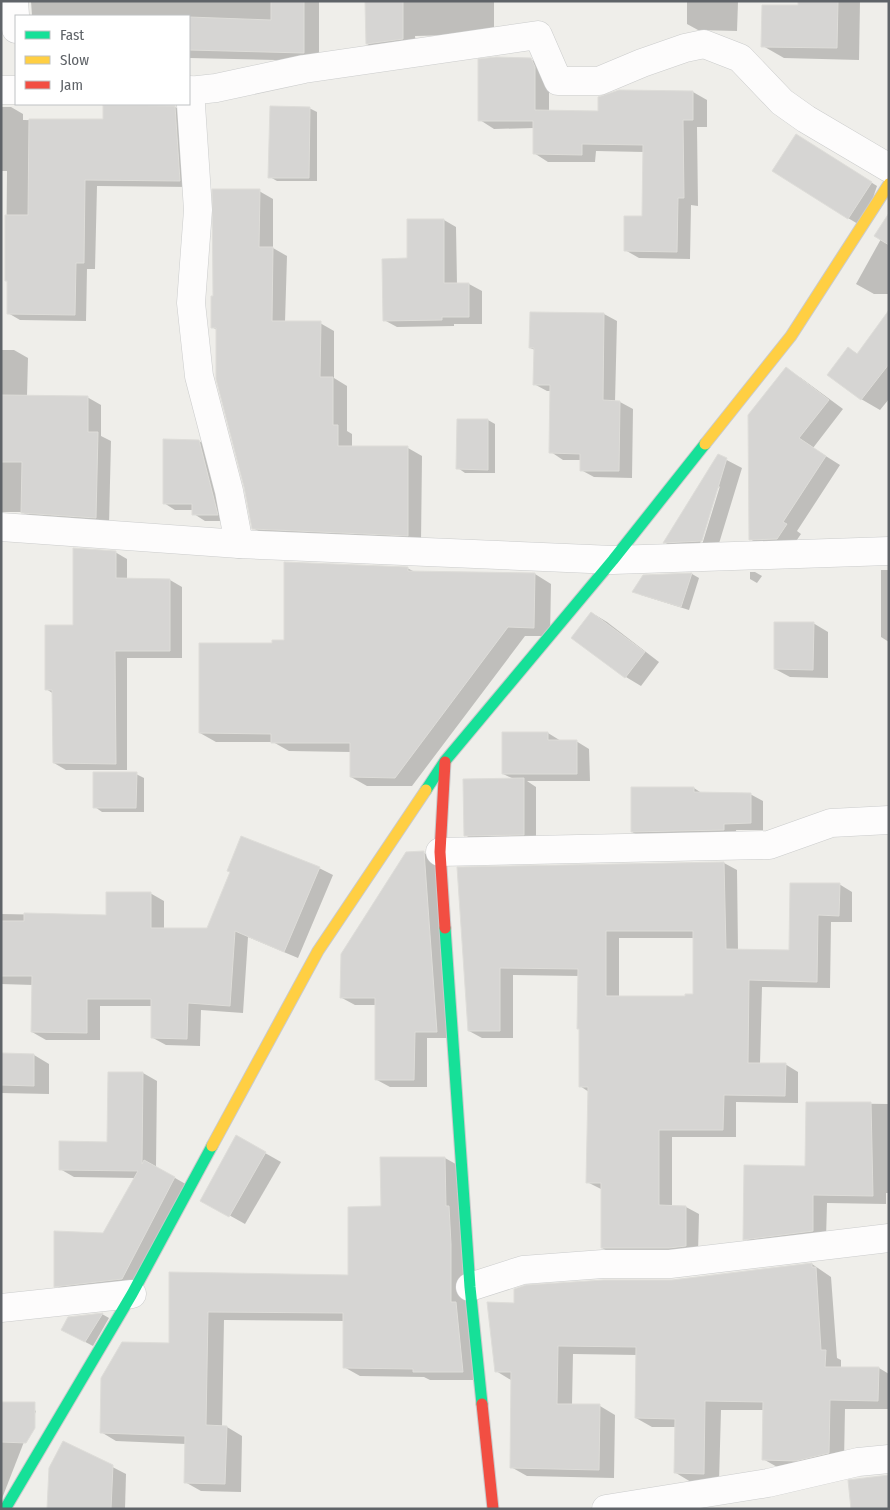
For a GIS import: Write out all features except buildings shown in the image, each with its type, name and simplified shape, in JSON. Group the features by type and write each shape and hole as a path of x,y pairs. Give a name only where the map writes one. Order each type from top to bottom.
{"street":[{"path":"14,1 15,15"},
{"path":"239,544 229,491 199,376 191,304 198,210 190,90 216,88 304,69 538,35 558,81 599,81 642,63 685,48 704,44 740,58 782,102 806,119 889,168"},
{"path":"1,90 15,90"},
{"path":"5,1509 132,1294 318,951 445,761 613,560 791,336 889,184"},
{"path":"1,527 239,544 613,560 889,551"},
{"path":"445,761 440,852 470,1287 493,1509"},
{"path":"440,852 769,846 831,823 889,820"},
{"path":"470,1287 523,1270 603,1264 670,1264 889,1238"},
{"path":"1,1308 132,1294"},
{"path":"606,1509 768,1483 858,1462 889,1459"}],"traffic: fast":[{"path":"426,790 445,761 613,560 705,444"},
{"path":"445,928 470,1287 482,1404"},
{"path":"5,1509 132,1294 212,1146"}],"traffic: slow":[{"path":"705,444 791,336 889,184"},
{"path":"212,1146 318,951 426,790"}],"traffic: jam":[{"path":"445,762 440,852 445,928"},
{"path":"482,1404 493,1509"}]}
